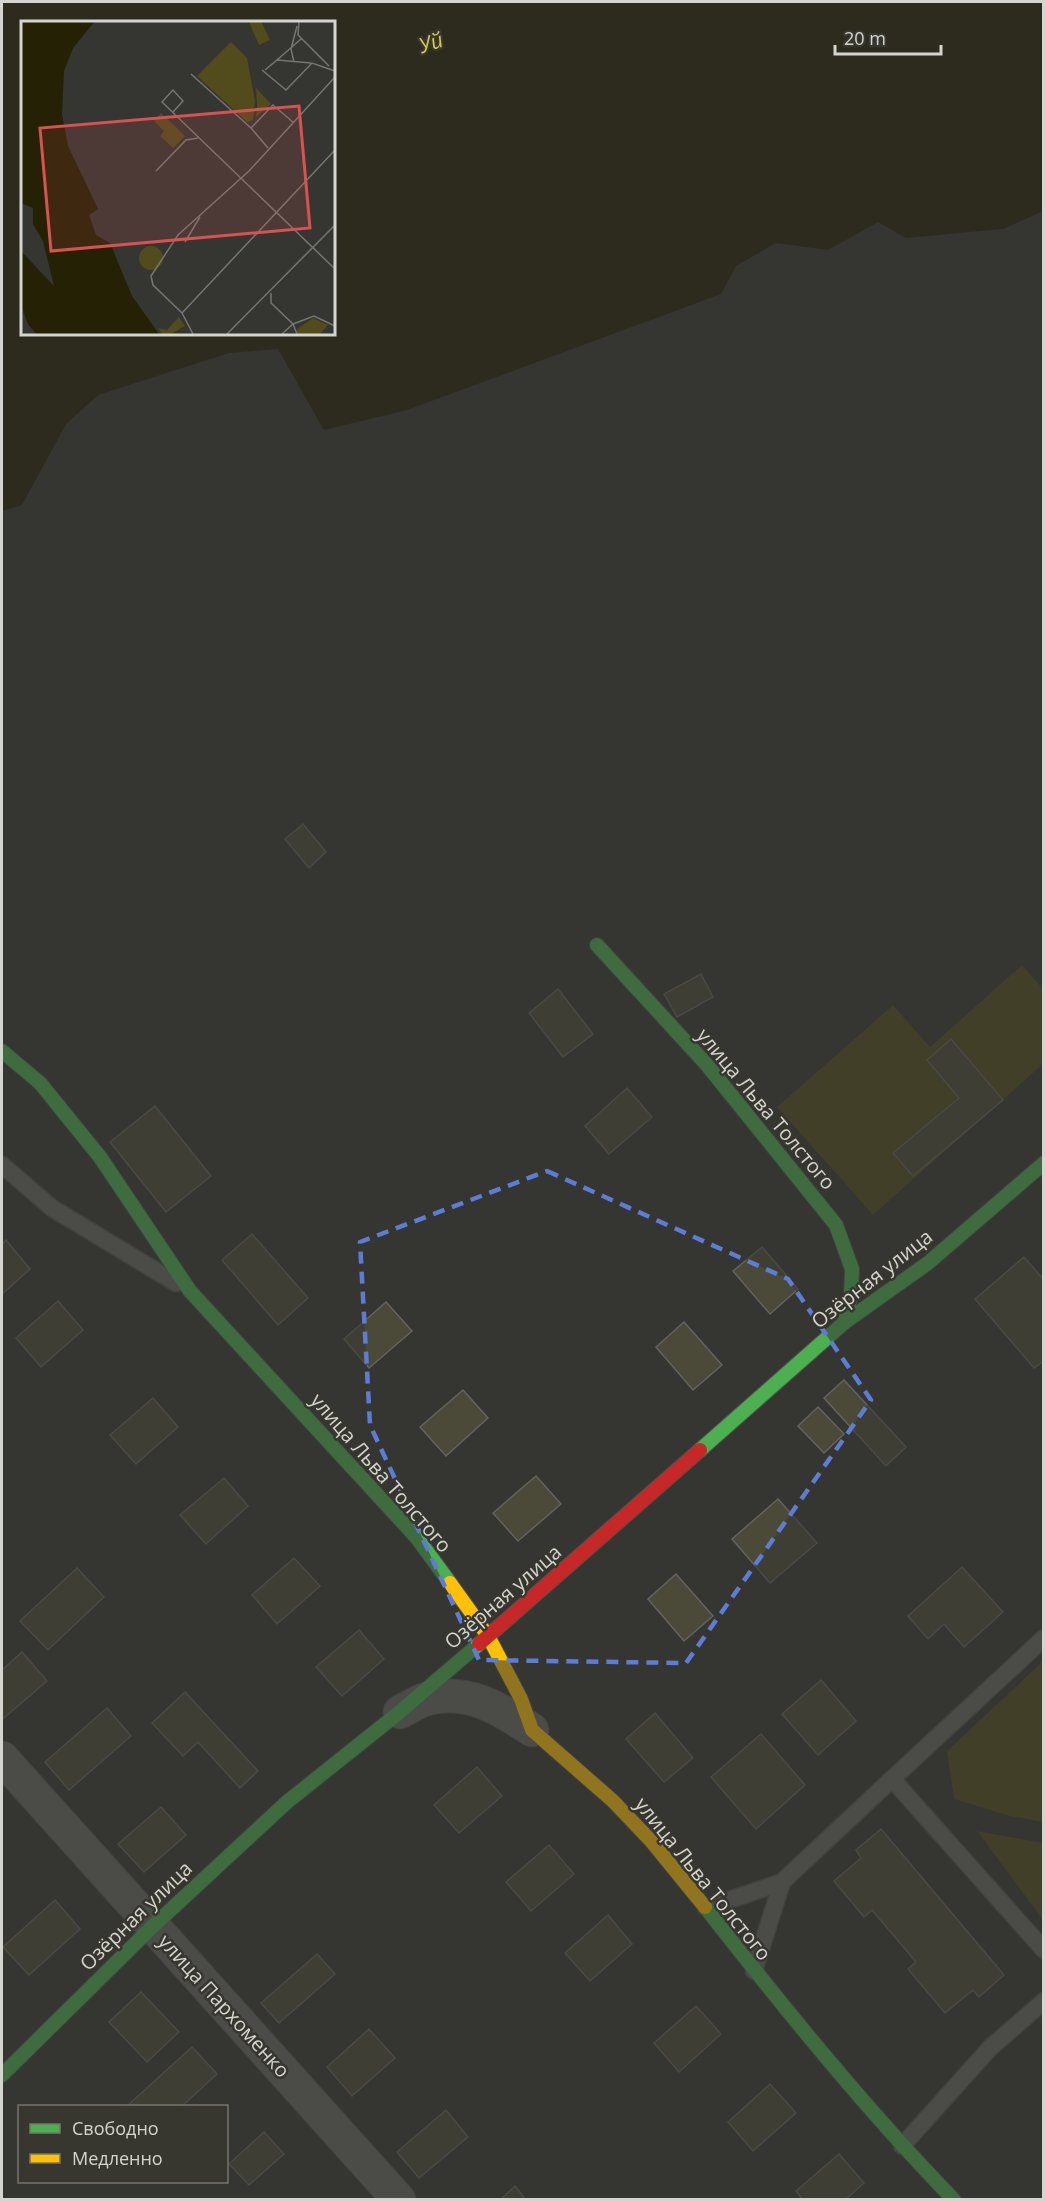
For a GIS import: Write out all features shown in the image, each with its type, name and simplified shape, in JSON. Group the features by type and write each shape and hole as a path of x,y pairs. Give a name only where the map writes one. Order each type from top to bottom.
{"street":[{"name":"улица Льва Толстого","path":"597,945 707,1065 836,1225 852,1269 851,1296 845,1322"},
{"name":"улица Льва Толстого","path":"2,1051 40,1083 100,1157 190,1291 417,1538 488,1636 521,1699 532,1730 613,1801 652,1842 754,1971 902,2146 954,2199"},
{"name":"Озёрная улица","path":"2,2075 152,1926 287,1802 488,1636 845,1322 928,1263 1044,1163"},
{"path":"396,1714 424,1700 453,1695 477,1699 500,1709 532,1730"},
{"name":"улица Пархоменко","path":"2,1758 399,2199"}],"lane":[{"path":"2,1165 52,1208 190,1291"},
{"path":"706,1908 782,1882 1044,1638"},
{"path":"892,1779 1044,1950"},
{"path":"754,1971 782,1882"},
{"path":"902,2146 990,2048 1044,2001"}],"highlighted area":[{"path":"547,1171 788,1279 871,1400 686,1663 479,1660 370,1425 360,1242"}],"shaded area":[{"path":"1022,965 1043,989 1043,1064 873,1215 777,1107 893,1005 930,1047"},
{"path":"1043,1661 1043,1822 1010,1816 954,1799 947,1751"},
{"path":"977,1831 1043,1843 1043,1920"}],"water":[{"name":"Уй","path":"2,2 1043,2 1043,211 1003,229 906,238 878,222 828,250 776,243 736,266 721,294 407,410 324,430 278,349 229,353 98,395 66,424 22,505 2,511"}],"building":[{"path":"303,824 326,852 309,868 285,839"},
{"path":"701,974 713,997 677,1017 664,994"},
{"path":"558,989 593,1034 563,1057 529,1013"},
{"path":"951,1039 1003,1100 913,1176 893,1153 959,1098 927,1060"},
{"path":"627,1088 652,1117 609,1154 585,1126"},
{"path":"155,1106 211,1176 166,1212 110,1142"},
{"path":"252,1234 308,1298 278,1325 222,1260"},
{"path":"6,1240 30,1269 2,1294 2,1244"},
{"path":"762,1247 798,1289 770,1314 733,1271"},
{"path":"1024,1257 1044,1280 1044,1361 1034,1368 975,1299"},
{"path":"58,1301 83,1330 41,1367 16,1338"},
{"path":"386,1302 412,1331 369,1368 344,1339"},
{"path":"684,1322 722,1365 693,1390 656,1347"},
{"path":"844,1380 906,1447 886,1466 824,1398"},
{"path":"463,1390 488,1418 446,1456 420,1427"},
{"path":"153,1398 178,1427 136,1464 110,1435"},
{"path":"818,1407 844,1434 824,1453 798,1426"},
{"path":"536,1476 561,1504 518,1541 493,1513"},
{"path":"224,1478 248,1506 206,1544 180,1515"},
{"path":"778,1499 817,1543 770,1583 732,1539"},
{"path":"294,1558 320,1586 277,1624 252,1595"},
{"path":"962,1567 1003,1612 964,1647 944,1624 928,1639 908,1616"},
{"path":"77,1568 104,1597 48,1650 20,1621"},
{"path":"676,1574 713,1616 684,1641 648,1599"},
{"path":"359,1630 384,1659 342,1696 316,1667"},
{"path":"22,1652 47,1681 4,1718 2,1715 2,1670"},
{"path":"821,1680 856,1721 818,1755 782,1714"},
{"path":"185,1692 258,1771 240,1788 198,1742 183,1756 152,1723"},
{"path":"107,1708 131,1736 69,1790 45,1762"},
{"path":"655,1713 693,1758 664,1782 626,1739"},
{"path":"761,1734 805,1785 756,1829 711,1777"},
{"path":"477,1767 502,1796 459,1833 434,1805"},
{"path":"161,1807 186,1835 144,1872 118,1844"},
{"path":"881,1829 1004,1975 979,1997 973,1990 945,2013 908,1969 916,1962 872,1910 864,1917 834,1881 861,1858 856,1850"},
{"path":"549,1845 574,1874 531,1911 506,1882"},
{"path":"55,1900 80,1929 29,1975 3,1947"},
{"path":"608,1915 632,1944 590,1981 565,1953"},
{"path":"317,1954 335,1974 279,2023 261,2003"},
{"path":"141,1992 179,2032 147,2062 109,2022"},
{"path":"696,2006 721,2034 679,2072 654,2043"},
{"path":"369,2029 395,2058 352,2096 327,2067"},
{"path":"192,2047 217,2074 183,2105 128,2105"},
{"path":"770,2084 796,2113 753,2151 728,2122"},
{"path":"446,2110 468,2137 419,2178 397,2152"},
{"path":"264,2132 284,2154 249,2185 229,2164"},
{"path":"839,2154 864,2183 845,2200 803,2200 796,2191"},
{"path":"515,2186 526,2200 500,2200"}],"traffic: fast":[{"path":"597,945 707,1065 836,1225 852,1269 851,1296 845,1322"},
{"path":"2,1051 40,1083 100,1157 190,1291 417,1538 450,1583"},
{"path":"700,1450 845,1322 928,1263 1044,1163"},
{"path":"2,2075 152,1927 287,1802 396,1715 479,1644"},
{"path":"705,1907 826,2057 954,2200"}],"traffic: slow":[{"path":"450,1583 488,1636 521,1699 532,1730 613,1801 652,1842 705,1907"}],"traffic: jam":[{"path":"479,1644 700,1450"}]}
